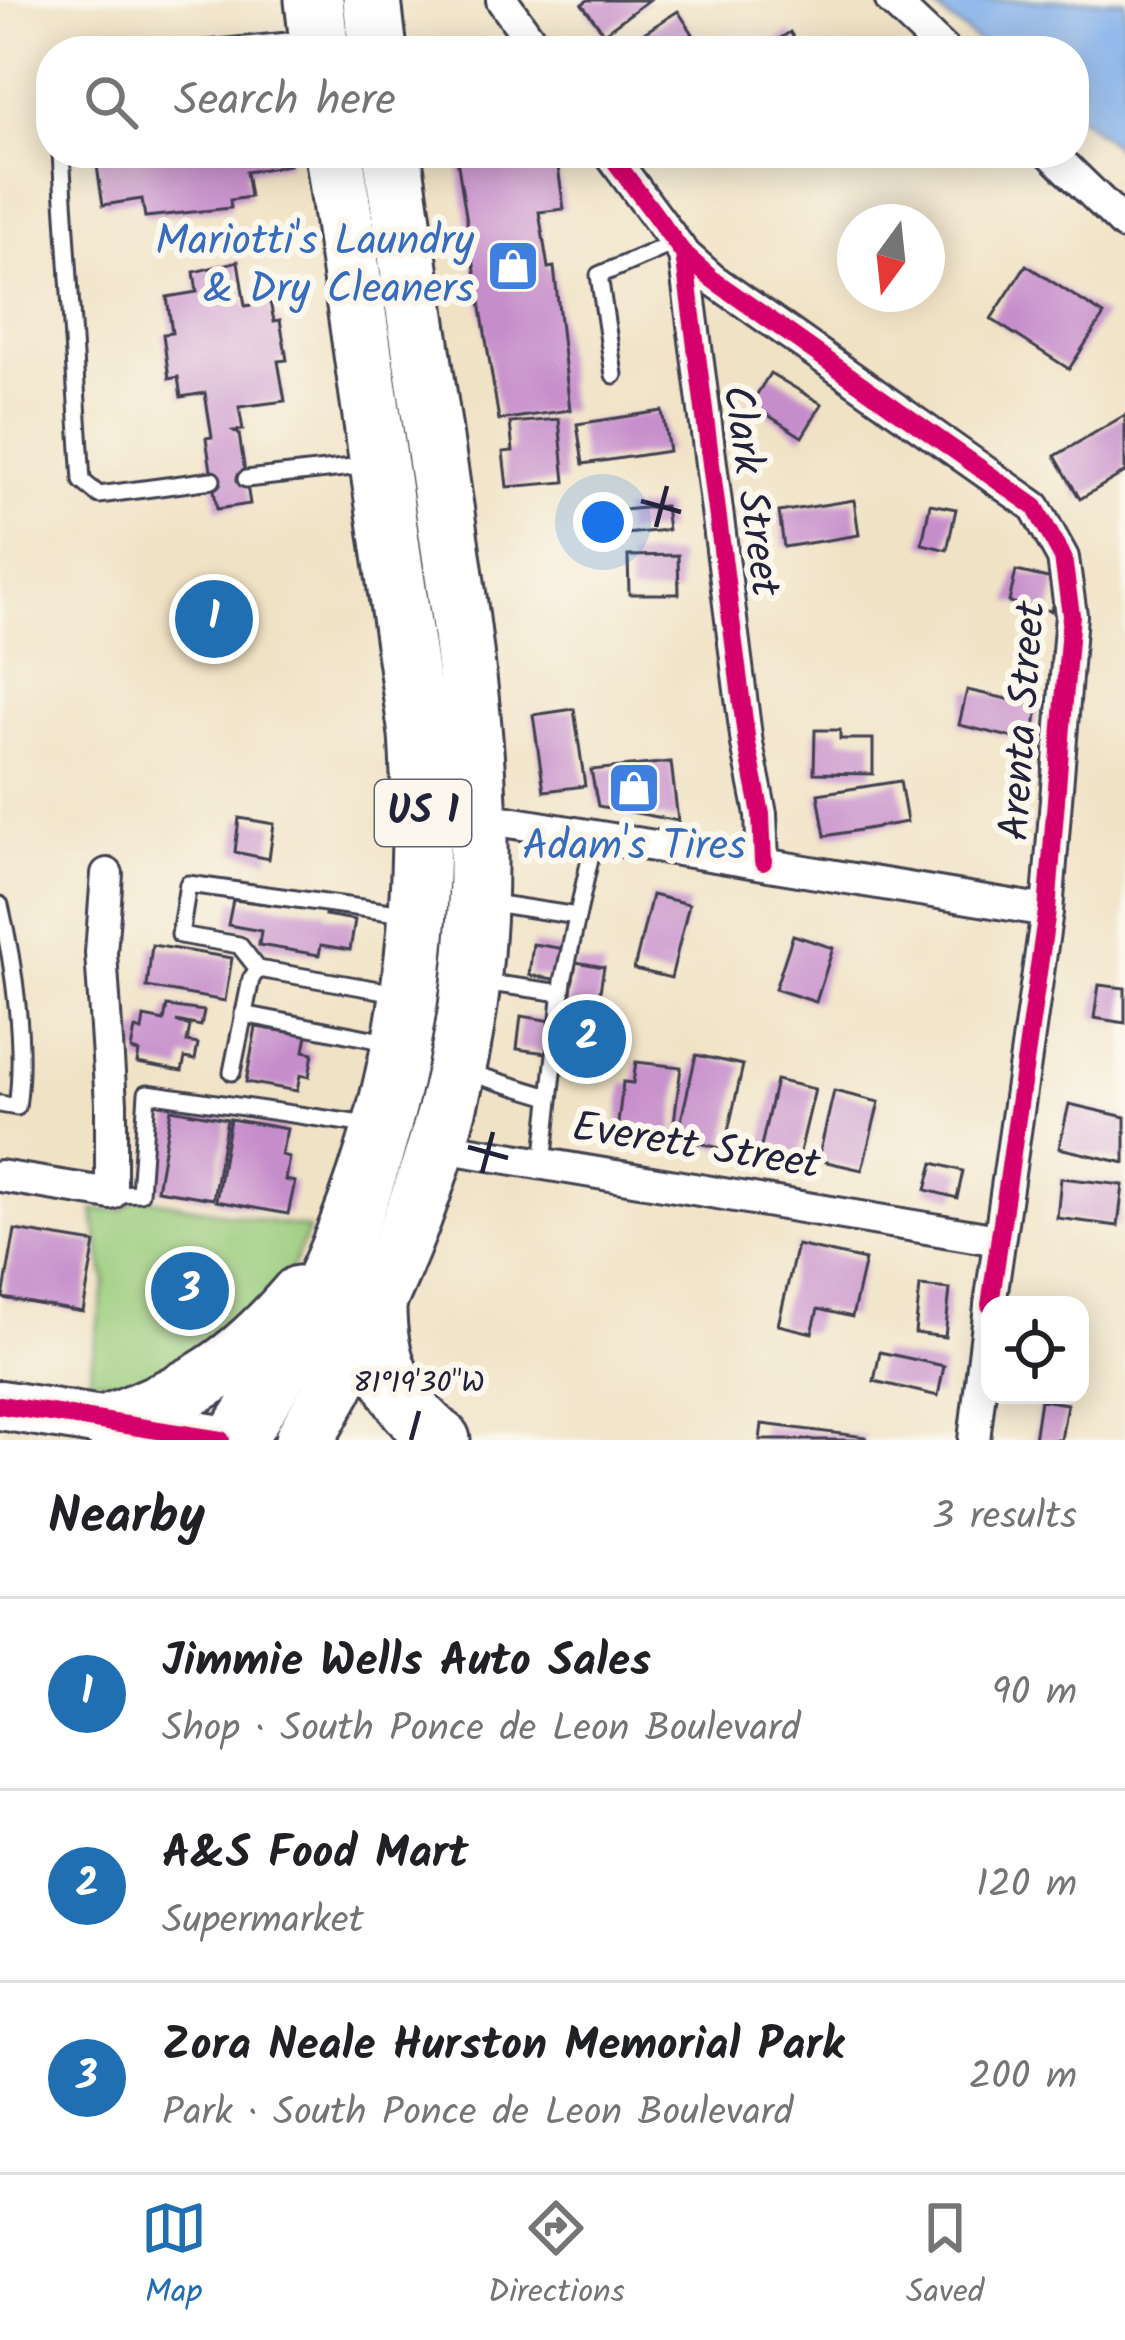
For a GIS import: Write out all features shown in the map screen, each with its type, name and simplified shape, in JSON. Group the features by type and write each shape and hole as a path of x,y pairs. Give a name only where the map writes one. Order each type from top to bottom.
{"highway":[{"path":"372,0 376,36"},
{"name":"US 1","path":"235,1440 287,1358 342,1246 382,1130 406,1020 420,917 423,810 418,734 336,168"},
{"name":"US 1","path":"304,1440 411,1229 456,1070 478,901 480,816 469,675 394,168"},
{"path":"102,1428 172,1400 214,1375 283,1314 342,1246"},
{"path":"377,1304 376,1335 396,1393 441,1440"}],"main road":[{"path":"0,1405 102,1428 221,1440"}],"street":[{"path":"502,0 527,36"},
{"path":"891,0 929,36"},
{"name":"Clark Street","path":"620,168 679,248 747,744 761,814 763,862"},
{"path":"1066,168 1125,225"},
{"name":"Arenta Street","path":"679,248 712,279 1035,507 1052,531 1070,586 1047,911 991,1296"},
{"path":"423,810 1047,911"},
{"path":"0,1176 110,1194 111,1103 101,953 107,874"},
{"name":"Everett Street","path":"382,1130 436,1147 998,1240"},
{"name":"Arenta Street","path":"974,1440 981,1381"}],"lane":[{"path":"251,36 325,19"},
{"path":"62,168 82,481 99,494 212,480"},
{"path":"614,375 599,275 679,248"},
{"path":"246,479 379,464"},
{"path":"543,1164 562,993 595,835"},
{"path":"406,1020 258,970 239,944 180,934 188,884 420,917"},
{"path":"478,901 578,916"},
{"path":"0,905 8,938 22,1077 17,1106 0,1104"},
{"path":"232,1072 251,979 258,970"},
{"path":"471,981 562,993"},
{"path":"243,1014 406,1020"},
{"path":"456,1070 550,1097"},
{"path":"110,1194 140,1192 147,1093 382,1130"}],"green space":[{"path":"139,1197 309,1229 292,1268 241,1331 141,1383 89,1379 105,1281 93,1210 122,1210"}],"water":[{"path":"925,0 1125,0 1125,154 1089,125 1089,36 971,36"}],"building":[{"path":"588,0 649,0 604,33 582,4"},
{"path":"678,11 693,34 690,36 639,36"},
{"path":"97,168 271,168 246,172 250,197 230,200 231,208 145,217 142,199 103,205"},
{"path":"458,168 558,168 564,209 539,212 548,268 554,267 570,410 499,420"},
{"path":"238,261 245,306 270,302 274,321 280,320 287,360 278,361 285,401 239,407 243,430 234,431 239,434 250,504 217,509 206,438 212,437 205,393 181,397 178,377 169,379 163,334 172,333 167,297 197,292 194,272"},
{"path":"1026,265 1104,315 1069,369 991,319"},
{"path":"770,373 822,404 802,437 751,404"},
{"path":"662,411 669,451 583,464 577,424"},
{"path":"1125,415 1125,472 1080,499 1055,456"},
{"path":"559,419 565,482 507,487 503,452 513,451 510,423"},
{"path":"854,500 859,535 784,547 779,512"},
{"path":"930,504 956,509 947,550 922,544"},
{"path":"665,506 668,530 624,534 622,510"},
{"path":"678,555 679,594 629,594 628,556"},
{"path":"1016,571 1057,580 1051,611 1009,602"},
{"path":"225,584 232,650 204,653 197,587"},
{"path":"967,690 1039,706 1031,742 959,725"},
{"path":"574,709 585,786 544,791 533,715"},
{"path":"815,730 840,730 840,739 873,739 873,774 814,773"},
{"name":"Adam's Tires","path":"671,762 678,821 598,806 591,770"},
{"path":"900,781 907,822 825,836 818,794"},
{"path":"239,818 274,824 269,859 235,852"},
{"path":"652,895 689,904 671,978 634,969"},
{"path":"233,900 326,911 325,915 355,920 350,950 321,945 319,955 259,945 261,931 228,925"},
{"path":"793,935 833,948 816,1002 775,989"},
{"path":"533,944 565,949 560,980 529,975"},
{"path":"152,945 232,958 225,1001 147,987"},
{"path":"576,962 604,967 596,1015 612,1018 603,1069 559,1061"},
{"path":"1099,985 1125,988 1125,1023 1094,1018"},
{"path":"167,1006 204,1011 201,1026 176,1021 190,1026 187,1042 198,1044 195,1060 185,1058 182,1071 137,1063 139,1052 131,1050 135,1029 142,1031 144,1017 164,1021"},
{"path":"521,1016 552,1021 547,1053 517,1049"},
{"path":"256,1027 307,1035 304,1051 313,1053 309,1077 300,1075 297,1091 246,1082"},
{"path":"696,1055 743,1065 724,1149 677,1138"},
{"path":"636,1062 681,1067 672,1138 617,1132 623,1082 633,1083"},
{"path":"776,1080 815,1089 798,1160 760,1151"},
{"path":"834,1091 879,1102 862,1170 818,1160"},
{"path":"1069,1104 1125,1117 1125,1163 1059,1148"},
{"path":"171,1109 227,1119 213,1199 157,1190"},
{"path":"230,1119 287,1129 281,1155 289,1157 285,1180 295,1182 288,1214 216,1201"},
{"path":"933,1163 963,1171 957,1198 926,1190"},
{"path":"1061,1178 1123,1185 1118,1226 1057,1218"},
{"path":"15,1230 95,1243 83,1312 3,1298"},
{"path":"797,1245 865,1260 852,1317 818,1309 812,1333 778,1325"},
{"path":"920,1286 950,1289 945,1337 915,1333"},
{"path":"880,1352 944,1366 938,1396 874,1381"},
{"path":"1039,1404 1067,1404 1061,1440 1034,1440"},
{"path":"762,1424 866,1437 866,1440 760,1440"}],"cycle path":[{"path":"620,168 684,254 747,744 761,814 763,862"},
{"path":"684,254 712,279 1035,507 1063,558 1071,615 1047,911 991,1296"},
{"path":"0,1405 221,1440"}],"place":[{"name":"Mariotti's Laundry & Dry Cleaners","path":"513,266"},
{"name":"Jimmie Wells Auto Sales","path":"214,619"},
{"name":"Adam's Tires","path":"634,788"},
{"name":"A&S Food Mart","path":"587,1039"},
{"name":"Zora Neale Hurston Memorial Park","path":"190,1291"}]}
